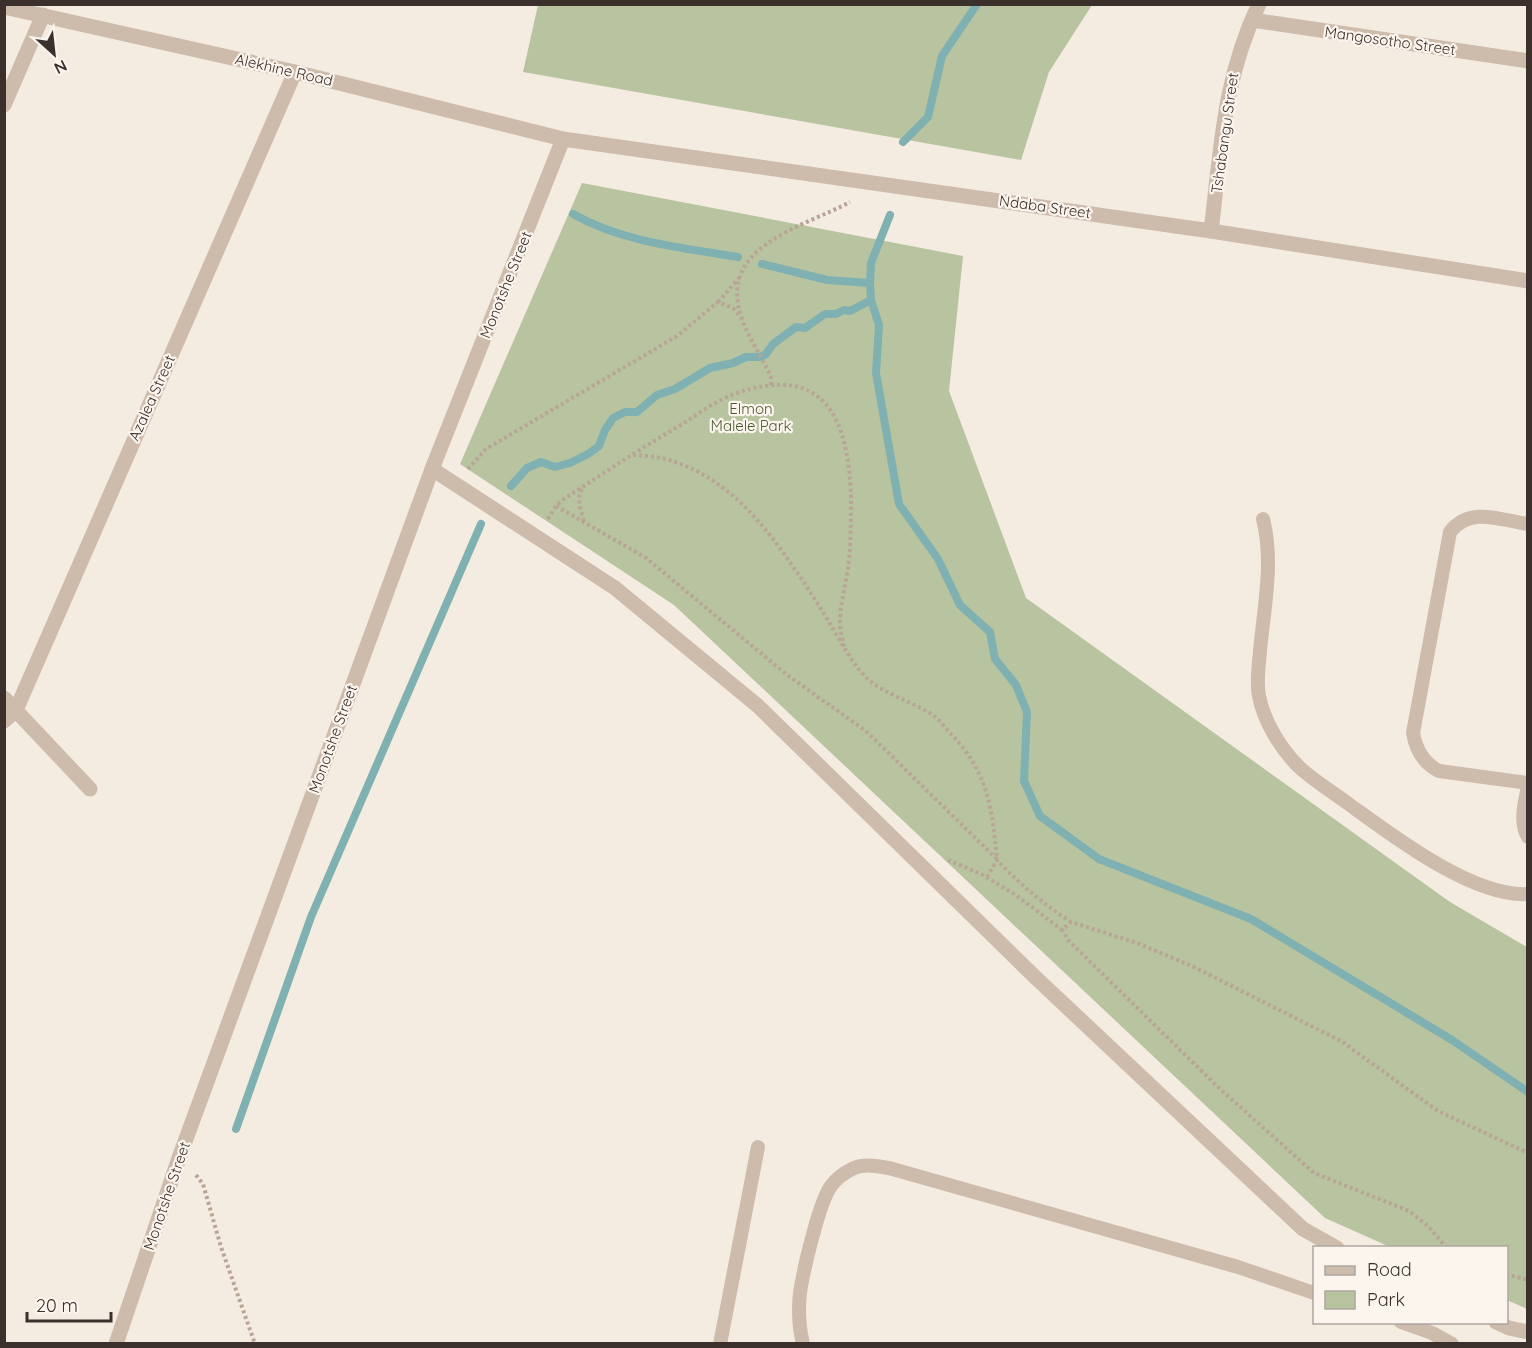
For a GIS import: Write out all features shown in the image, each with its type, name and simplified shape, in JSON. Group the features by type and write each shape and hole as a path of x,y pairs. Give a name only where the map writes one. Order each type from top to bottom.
{"street":[{"name":"Tshabangu Street","path":"1211,231 1226,107 1238,55 1259,4"},
{"name":"Alekhine Road","path":"4,7 295,72 562,139"},
{"path":"4,105 43,15"},
{"name":"Mangosotho Street","path":"1252,20 1527,61"},
{"name":"Azalea Street","path":"4,721 16,710 295,72"},
{"name":"Ndaba Street","path":"562,139 1211,231 1527,281"},
{"name":"Monotshe Street","path":"116,1344 179,1158 432,469 562,139"},
{"path":"432,469 615,588 758,706 1035,977 1294,1221 1303,1229 1333,1246"},
{"path":"4,698 90,789"},
{"path":"1499,1324 1527,1332"}],"lane":[{"path":"1527,524 1480,516 1458,522 1450,532 1413,733 1422,757 1428,765 1439,771 1527,785 1523,817 1527,837"},
{"path":"1263,519 1267,534 1269,563 1258,673 1258,695 1264,716 1275,736 1299,767 1374,822 1435,862 1464,878 1487,886 1527,894"},
{"path":"720,1344 758,1147"},
{"path":"803,1344 799,1317 800,1293 820,1214 830,1188 841,1176 854,1167 868,1165 889,1167 1238,1267 1313,1293"},
{"path":"1404,1324 1432,1333 1452,1344"}],"path":[{"path":"454,483 486,449 677,336 718,302 739,278 753,254 770,241 850,202 853,180"},
{"path":"739,278 736,298 742,319 771,377 771,385"},
{"path":"718,302 733,308 742,319"},
{"path":"537,537 556,506 631,455 732,394 777,384 799,386 826,402 838,423 846,444 851,523 849,560 840,625 845,650"},
{"path":"631,455 662,458 680,464 713,480 731,493 752,513 791,566 862,673 885,690 934,716 957,739 978,769 991,804 998,860 987,877"},
{"path":"584,486 579,494 584,521"},
{"path":"556,506 646,558 786,674 867,732 1045,906 1071,922 1137,943 1192,966 1341,1041 1372,1061 1438,1111 1527,1153"},
{"path":"937,856 987,877 1016,895 1062,930 1068,940 1220,1089 1314,1173 1410,1211 1428,1226 1445,1246"},
{"path":"1062,930 1071,922"},
{"path":"196,1174 203,1184 221,1247 255,1344"},
{"path":"1508,1275 1527,1280"}],"green space":[{"path":"538,4 1092,5 1049,72 1021,160 523,72"},
{"name":"Elmon Malele Park","path":"582,183 963,256 949,391 1026,598 1450,902 1527,947 1527,1309 1508,1300 1508,1246 1388,1246 1325,1218 674,605 460,464"}],"waterway":[{"path":"903,142 928,117 942,56 977,4"},
{"path":"573,214 592,224 632,238 738,257"},
{"path":"890,215 871,263 870,283 871,300 879,325 876,373 899,504 938,559 960,605 990,632 995,659 1016,685 1027,712 1024,781 1040,816 1099,859 1251,919 1452,1040 1528,1092"},
{"path":"762,264 827,280 870,283"},
{"path":"511,486 527,468 541,462 555,467 588,454 599,446 613,418 625,412 637,412 657,395 675,389 710,368 733,363 746,357 760,357 796,327 805,328 825,314 850,311 871,300"},
{"path":"236,1129 311,917 481,524"}]}
